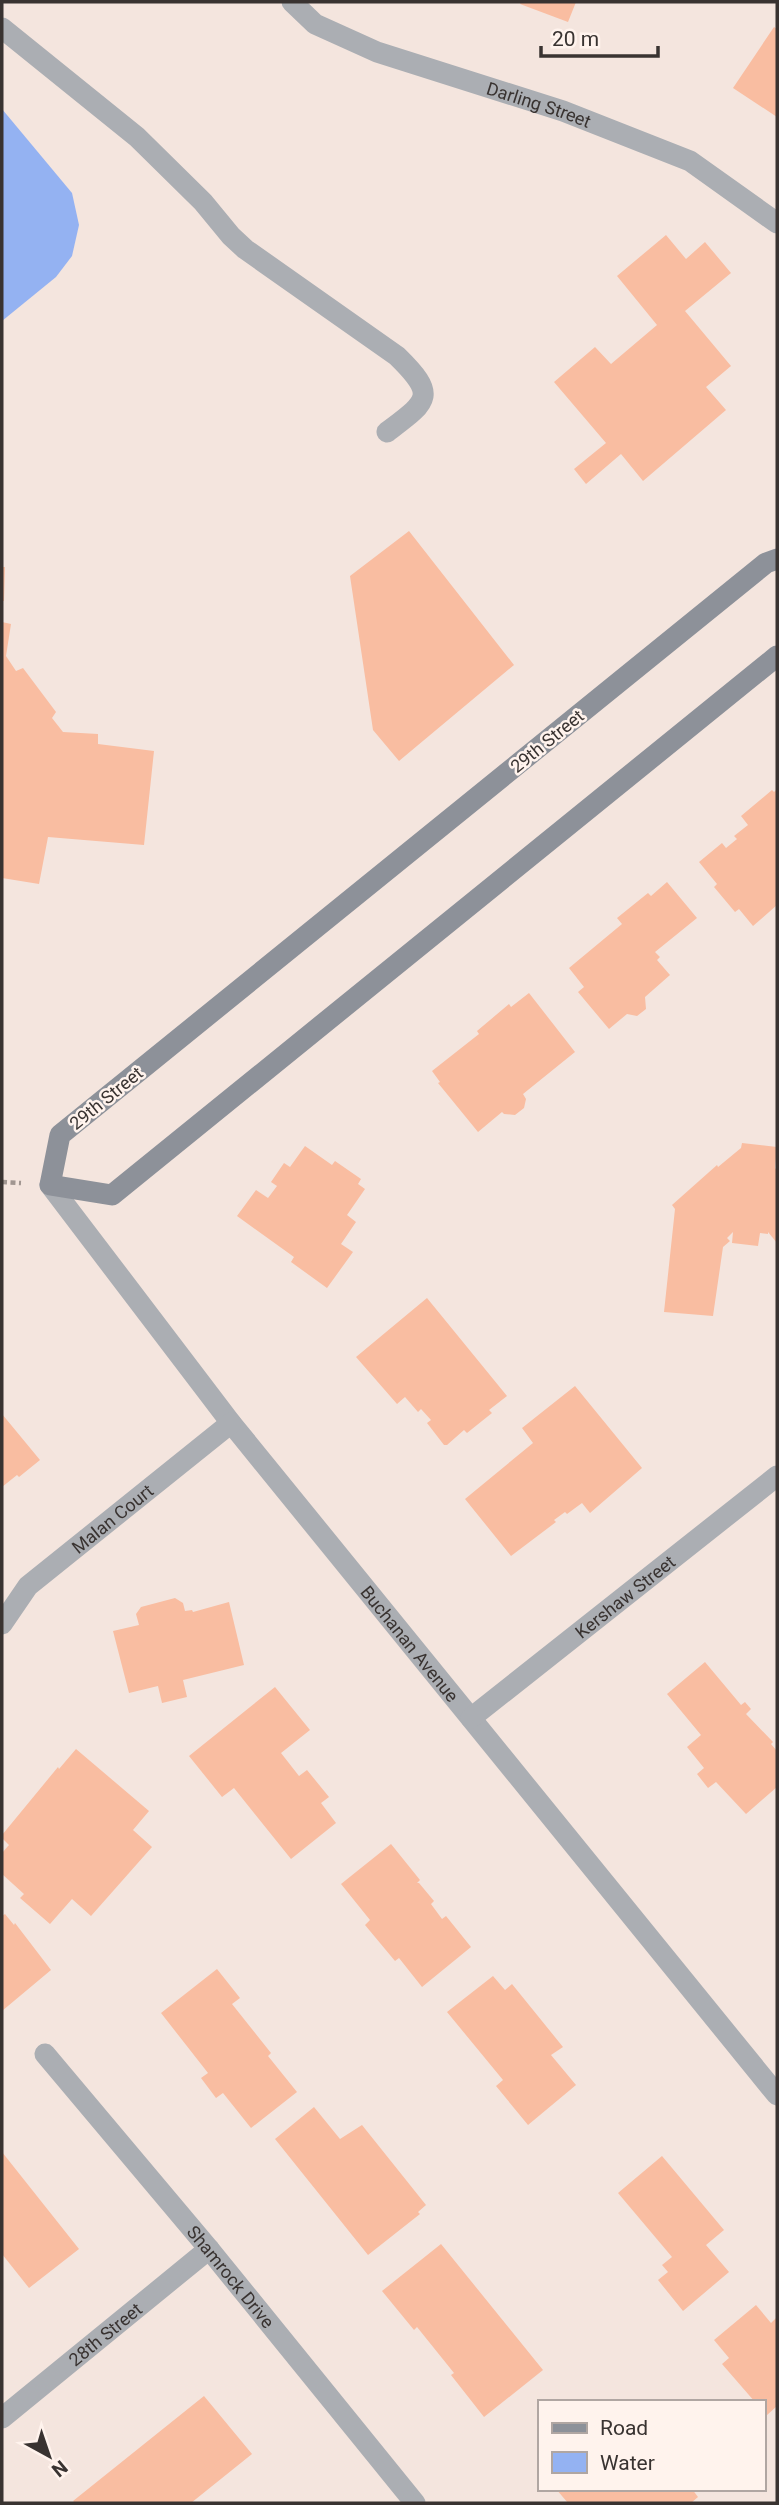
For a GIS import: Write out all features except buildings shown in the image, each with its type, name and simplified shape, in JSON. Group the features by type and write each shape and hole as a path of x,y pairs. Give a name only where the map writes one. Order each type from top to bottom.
{"street":[{"name":"Darling Street","path":"292,2 315,24 377,52 563,111 690,162 777,223"},
{"path":"2,28 136,136 203,202 245,249 397,356 416,375 425,390 423,400 413,412 387,432"},
{"name":"29th Street","path":"50,1185 60,1135 766,564 777,559"},
{"path":"50,1185 112,1195 777,656"},
{"name":"Buchanan Avenue","path":"50,1185 231,1423 777,2095"},
{"name":"Malan Court","path":"2,1624 28,1586 231,1423"},
{"name":"Kershaw Street","path":"471,1718 777,1476"},
{"name":"Shamrock Drive","path":"45,2054 209,2249 415,2503"},
{"name":"28th Street","path":"2,2418 209,2249"}],"water":[{"path":"2,109 72,193 79,225 72,256 56,277 2,321"}]}
